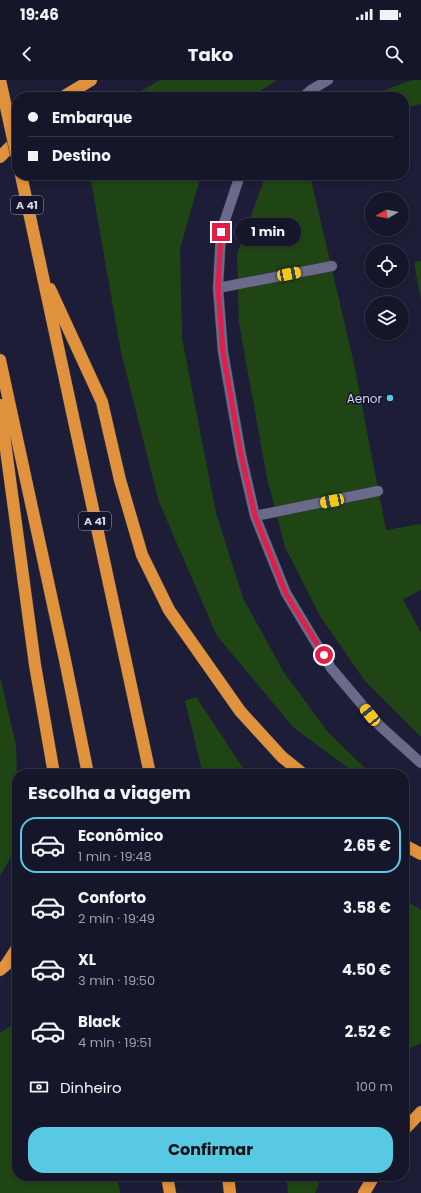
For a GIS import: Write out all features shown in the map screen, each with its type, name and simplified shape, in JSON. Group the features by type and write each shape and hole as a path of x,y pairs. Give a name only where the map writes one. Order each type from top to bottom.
{"highway":[{"path":"0,80 12,134"},
{"path":"66,92 77,80"},
{"path":"70,92 90,80"},
{"path":"0,157 12,145"},
{"name":"A 41","path":"22,180 149,769"},
{"path":"41,268 102,402 120,480 142,556 169,610 240,711 282,757 297,769"},
{"path":"0,360 87,769"},
{"path":"0,405 35,665 53,769"},
{"path":"409,847 421,854"},
{"path":"0,970 6,965 12,956"},
{"path":"409,1125 421,1112"},
{"path":"168,1181 170,1193"},
{"path":"229,1181 230,1193"},
{"path":"364,1193 371,1181"}],"lane":[{"path":"309,92 328,80"},
{"path":"238,180 221,232 218,288 223,352 241,455 255,516 286,594 331,668 380,726 421,763"},
{"path":"218,288 332,266"},
{"path":"255,516 378,491"}],"green space":[{"path":"160,80 277,80 259,92 140,92"},
{"path":"412,80 421,80 421,104 409,107 409,92 380,92"},
{"path":"91,180 200,180 180,249 182,338 216,513 243,598 283,671 327,731 366,769 350,769 294,728 217,636 159,502 121,352"},
{"path":"264,180 311,180 354,364 386,530 421,524 421,590 403,599 421,633 421,737 365,681 320,616 285,547 267,478 239,323 237,254"},
{"path":"421,261 421,299 414,263"},
{"path":"0,677 16,745 17,769 12,769 12,856 0,876"},
{"path":"196,697 244,769 202,769 185,701"},
{"path":"409,902 421,910 421,1043 409,1049"},
{"path":"12,1025 12,1181 118,1181 120,1193 0,1193 0,1033"},
{"path":"287,1181 320,1181 315,1193 288,1193"}],"place":[{"name":"Aenor","path":"390,398"}],"route":[{"path":"221,232 218,288 223,352 241,455 255,516 286,594 324,655"}]}
